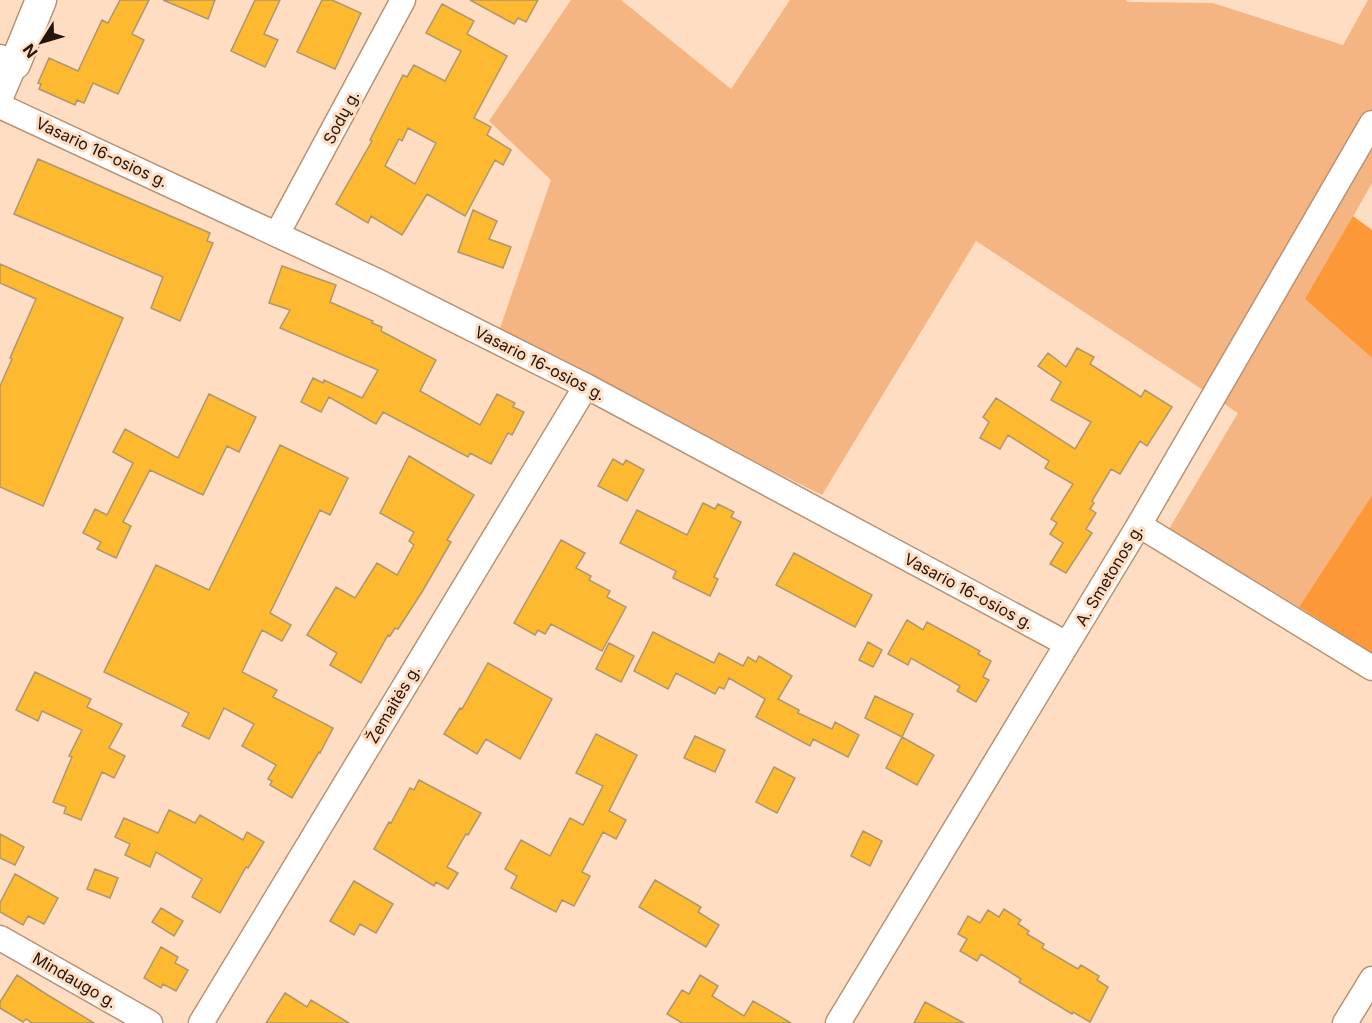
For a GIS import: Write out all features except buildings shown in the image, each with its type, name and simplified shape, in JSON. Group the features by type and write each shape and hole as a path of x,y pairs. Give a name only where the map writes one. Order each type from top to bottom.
{"street":[{"path":"0,99 7,60 41,0"},
{"name":"Sodų g.","path":"277,234 404,0"},
{"name":"Vasario 16-osios g.","path":"0,106 277,234 586,386 1067,644"},
{"name":"A. Smetonos g.","path":"838,1023 1139,525 1372,123"},
{"name":"Žemaitės g.","path":"201,1023 586,386"},
{"path":"1139,525 1372,668"},
{"name":"Mindaugo g.","path":"0,938 150,1023"},
{"path":"1346,1023 1372,980"}],"shaded area":[{"path":"571,0 621,0 731,89 790,0 1126,0 1128,2 1213,3 1343,45 1368,0 1372,0 1372,183 1306,299 1372,358 1372,495 1299,607 1169,529 1238,413 976,241 822,495 498,334 551,180 489,121"},
{"path":"1353,216 1372,230 1372,358 1305,299"},
{"path":"1372,495 1372,653 1299,607"}]}
